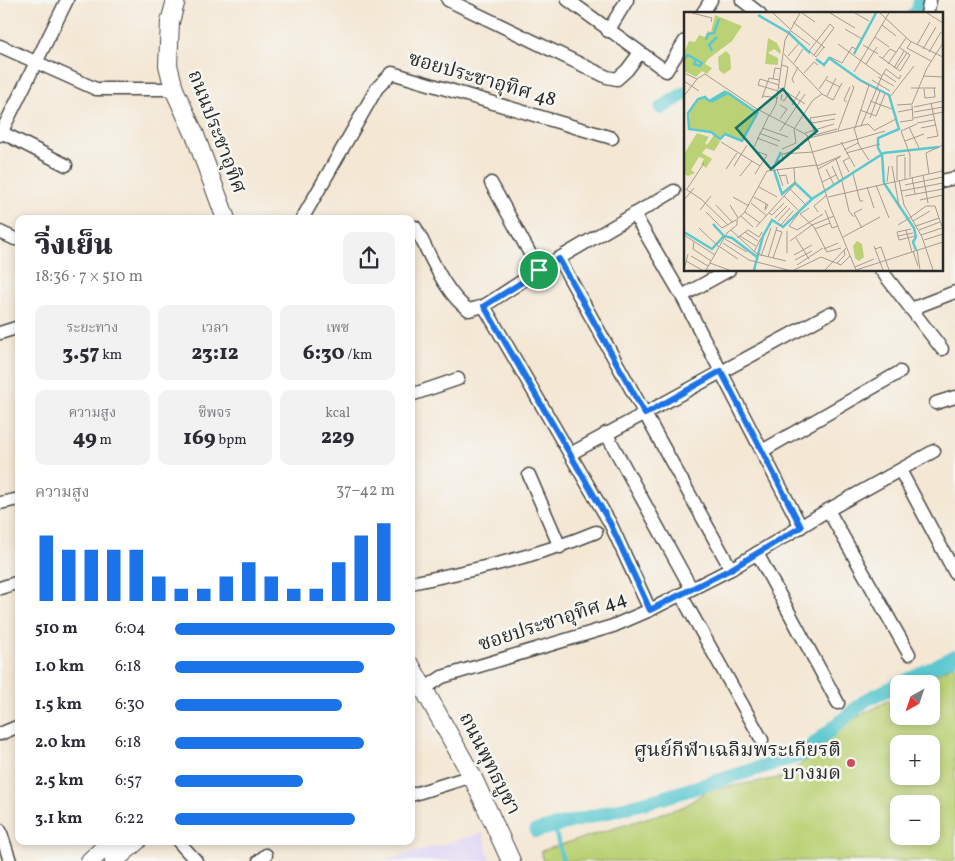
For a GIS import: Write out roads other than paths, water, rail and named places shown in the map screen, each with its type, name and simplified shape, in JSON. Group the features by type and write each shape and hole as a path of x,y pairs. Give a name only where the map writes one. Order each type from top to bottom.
{"main road":[{"name":"ถนนประชาอุทิศ","path":"176,0 168,46 168,65 174,89 195,135 225,215"},
{"name":"ถนนพุทธบูชา","path":"415,680 472,776 511,861"},
{"path":"90,861 117,855 131,845"}],"street":[{"path":"66,165 1,134 67,0"},
{"path":"448,0 607,77 616,79 622,76 639,54"},
{"path":"568,0 639,54 666,71 684,43"},
{"path":"608,31 627,0"},
{"path":"703,12 710,0"},
{"path":"742,0 757,12"},
{"path":"0,46 96,89 174,89"},
{"name":"ซอยประชาอุทิศ 48","path":"304,215 377,88 392,74 612,138"},
{"path":"942,180 955,178"},
{"path":"490,183 539,270"},
{"path":"415,227 459,304 469,310 484,306 539,270 674,191"},
{"path":"634,214 682,296 801,527"},
{"path":"0,232 15,239"},
{"path":"559,259 731,569"},
{"path":"682,296 727,271"},
{"path":"882,271 942,349"},
{"path":"911,309 955,292"},
{"path":"484,306 610,523 650,610"},
{"path":"570,454 830,313"},
{"path":"0,332 15,328"},
{"path":"762,451 900,372"},
{"path":"415,395 458,379"},
{"path":"936,403 955,397"},
{"path":"606,433 762,740"},
{"name":"ซอยประชาอุทิศ 44","path":"415,680 442,677 613,626 650,610 731,569 828,510 934,451"},
{"path":"900,470 955,572"},
{"path":"529,475 560,547"},
{"path":"0,503 15,500"},
{"path":"828,510 909,654"},
{"path":"415,582 511,561 560,547 596,532"},
{"path":"757,553 838,703"},
{"path":"0,588 15,583"},
{"path":"0,734 15,729"},
{"path":"415,793 472,776"},
{"path":"0,830 10,861"},
{"path":"182,845 196,861"}],"waterway":[{"path":"917,12 920,0"},
{"path":"661,108 684,94"},
{"path":"918,675 955,656"},
{"path":"536,831 662,798 801,755 866,700 890,688"},
{"path":"554,826 563,861"}],"place":[{"name":"ศูนย์กีฬาเฉลิมพระเกียรติ บางมด","path":"851,763"}]}
